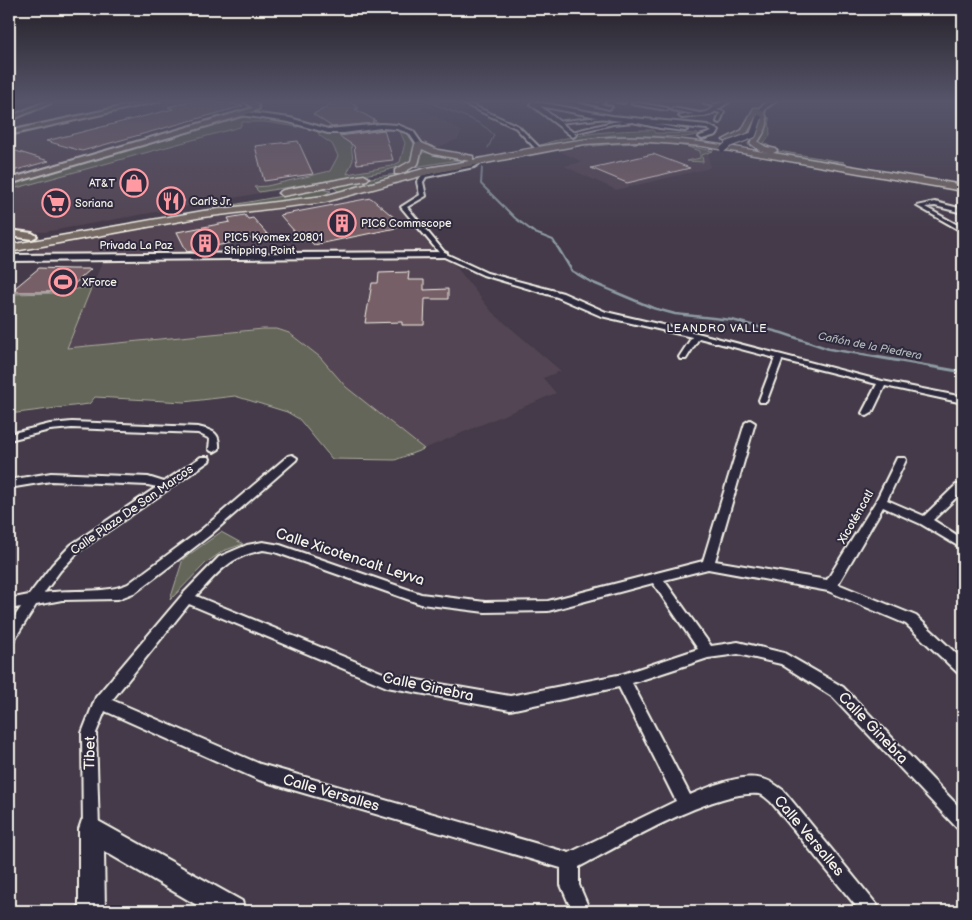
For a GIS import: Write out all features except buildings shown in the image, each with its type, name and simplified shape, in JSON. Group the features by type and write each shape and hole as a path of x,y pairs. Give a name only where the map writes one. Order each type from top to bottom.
{"highway":[{"path":"398,172 415,162 419,144 436,152 480,159"},
{"path":"9,249 203,214 306,202 344,195 427,171 564,144"},
{"path":"9,244 398,172 573,144"},
{"path":"664,144 721,150 963,186"},
{"path":"699,144 855,170"},
{"path":"711,144 963,186"},
{"path":"755,144 756,146 845,166"},
{"path":"306,202 335,191 329,188 310,188"},
{"path":"9,239 69,233"},
{"path":"9,258 53,241"}],"main road":[{"path":"9,182 141,144"},
{"path":"9,233 32,236"}],"street":[{"path":"533,144 537,148"},
{"path":"721,150 731,144"},
{"path":"480,159 475,165 424,176 420,182 423,196 404,207 444,255 484,274 560,295 604,314 697,335 778,358 882,383 963,400"},
{"path":"963,211 935,204 923,204 920,207 963,230"},
{"name":"Privada La Paz","path":"9,258 444,255"},
{"path":"682,357 697,335"},
{"path":"763,400 778,358"},
{"path":"867,413 882,383"},
{"path":"750,424 708,564 830,586 911,620 963,669"},
{"path":"9,437 72,425 174,428 206,432 214,438 214,449"},
{"path":"9,604 34,598 62,595 118,594 132,588 205,533 292,458"},
{"name":"Calle Plaza De San Marcos","path":"9,636 59,562 75,548 205,459"},
{"name":"Xicoténcatl","path":"830,586 881,502 901,460"},
{"path":"9,484 51,477 148,481 167,486"},
{"path":"925,522 960,488"},
{"path":"881,502 925,522 963,545"},
{"name":"Calle Xicotencalt Leyva","path":"247,549 263,546 276,548 421,599 485,607 548,606 708,564"},
{"name":"Tibet","path":"92,911 89,733 101,702 187,598 223,560 247,549"},
{"path":"656,578 708,652"},
{"name":"Calle Ginebra","path":"187,598 387,681 510,703 623,680 708,652 738,648 784,660 838,692 963,822"},
{"path":"623,680 686,804"},
{"name":"Calle Versalles","path":"101,702 259,772 570,862 686,804 743,786 762,786 777,796 871,911"},
{"path":"91,829 232,911"},
{"path":"570,862 570,885 581,911"}],"shaded area":[{"path":"9,144 446,144 413,152 393,169 45,232 9,231"},
{"path":"656,144 708,150 710,167 616,190 564,166 582,162 560,151 592,146"},
{"path":"412,177 419,196 405,203 401,208 410,216 433,249 450,259 492,312 561,371 543,378 556,393 424,449 346,388 320,357 289,333 277,329 66,348 105,255 35,254 32,252 48,244 186,218 336,198"}],"green space":[{"path":"147,144 178,144 9,190 9,184"},
{"path":"332,144 351,144 353,160 347,174 392,166 400,162 405,144 416,144 411,163 381,172 259,192 254,187 267,186 330,171 338,156"},
{"path":"614,144 616,144 585,147"},
{"path":"766,144 778,151 844,162 794,157 748,145"},
{"path":"686,146 713,151 702,155 703,162 687,161 700,158 700,151"},
{"path":"422,152 464,159 414,167 420,163"},
{"path":"427,169 336,194 338,191 332,186 321,186"},
{"path":"320,189 331,191 324,195 77,235 9,248 9,246"},
{"path":"92,286 67,348 277,329 289,333 320,357 346,387 424,449 395,460 332,459 299,419 287,412 235,396 184,402 95,397 89,404 9,414 9,294 57,293"},
{"path":"221,532 243,544 223,551 206,563 170,600 183,559"}],"waterway":[{"name":"Cañón de la Piedrera","path":"488,148 490,144"},
{"name":"Cañón de la Piedrera","path":"482,168 481,184 515,218 535,233 553,240 558,248"},
{"name":"Cañón de la Piedrera","path":"557,246 572,271 591,282 653,308 675,314 732,320 782,333 829,349 866,355"},
{"name":"Cañón de la Piedrera","path":"859,354 963,372"}],"place":[{"name":"AT&T","path":"134,183"},
{"name":"Carl's Jr.","path":"171,201"},
{"name":"Soriana","path":"56,203"},
{"name":"PIC6 Commscope","path":"342,223"},
{"name":"PIC5 Kyomex 20801 Shipping Point","path":"205,243"},
{"name":"XForce","path":"63,282"}],"district":[{"name":"LEANDRO VALLE","path":"717,328"}]}
